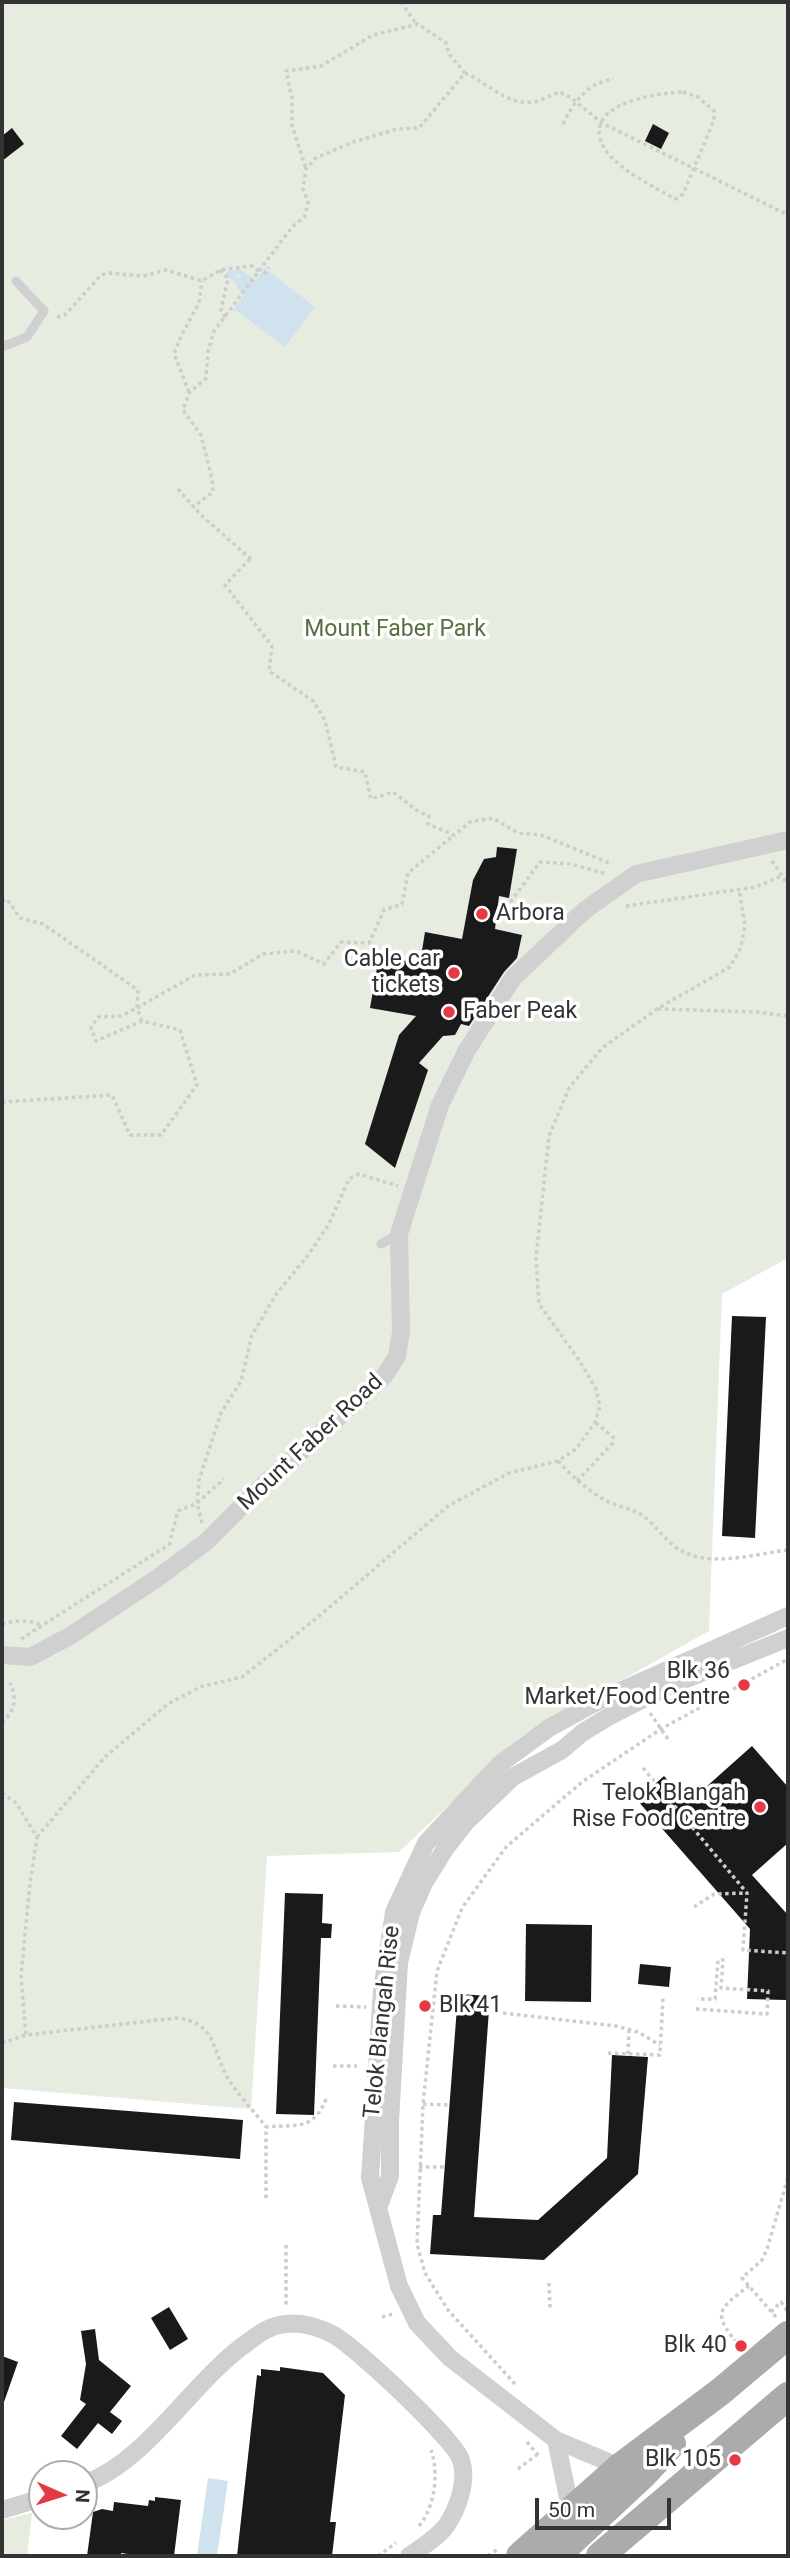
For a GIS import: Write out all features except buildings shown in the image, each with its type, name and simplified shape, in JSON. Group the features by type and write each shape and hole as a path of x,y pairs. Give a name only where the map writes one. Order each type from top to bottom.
{"main road":[{"path":"556,2556 644,2474 784,2328"},
{"path":"520,2556 620,2467 720,2392"},
{"path":"613,2552 788,2396"}],"street":[{"name":"Mount Faber Road","path":"2,1655 30,1657 70,1636 156,1580 206,1542 256,1492 385,1375 397,1356 401,1332 399,1234 440,1105 467,1050 513,978 585,910 636,874 788,840"},
{"name":"Telok Blangah Rise","path":"620,2467 556,2440 450,2358 417,2323 399,2286 370,2178 382,1990 394,1912 426,1843 500,1764 549,1728 598,1701 788,1616"},
{"name":"Telok Blangah Rise","path":"378,2208 390,2176 390,2122 399,1963 411,1913 438,1860 466,1822 513,1777 562,1750 599,1722 650,1695 788,1638"},
{"path":"549,1728 562,1750"},
{"path":"98,2476 119,2465 137,2449 228,2356 267,2328 287,2324 308,2325 334,2335 407,2399 449,2441 461,2459 463,2479 459,2502 446,2526 409,2556"},
{"path":"556,2440 571,2512"},
{"path":"2,2510 28,2502"}],"lane":[{"path":"2,347 27,337 44,311 16,281"},
{"path":"381,1244 399,1234"}],"path":[{"path":"401,2 418,24 446,43 449,54 465,73 511,99 535,102 559,92 576,101 602,123 788,215"},
{"path":"193,507 213,492 201,435 183,410 189,393 206,378 208,351 214,331 262,272 292,227 305,216 308,202 303,189 306,169 292,125 292,98 286,71 321,66 373,35 418,24"},
{"path":"306,169 316,158 353,142 397,129 419,128 465,73"},
{"path":"563,124 576,101 600,80 613,79"},
{"path":"683,92 698,97 714,111 714,120 696,168 683,194 675,199 623,166 605,150 598,135 602,123 608,113 622,104 638,99 662,93 683,92"},
{"path":"37,323 65,315 101,275 110,273 143,276 166,270 202,281 220,270 252,266 262,272"},
{"path":"262,272 269,267"},
{"path":"220,270 228,278 221,310 226,318"},
{"path":"189,393 174,354 199,303 202,281"},
{"path":"178,489 193,507 251,560 225,585 272,646 269,671 313,701 325,720 337,767 365,772 371,799 393,792 419,812 429,816 428,824 454,835"},
{"path":"2,1102 112,1095 130,1135 161,1135 197,1085 180,1030 142,1021 96,1041 91,1027 98,1017 121,1016 195,975 230,974 263,954 296,951 324,964 341,942 369,943 384,910 402,904 408,873 470,822 493,818 518,833 541,835 612,864"},
{"path":"768,854 788,885"},
{"path":"498,909 511,901 540,862 571,864 607,874"},
{"path":"626,906 756,887 781,876"},
{"path":"26,2035 21,1976 37,1838 106,1757 169,1704 200,1687 242,1676 318,1617 448,1506 509,1473 558,1461 576,1449 595,1422 600,1406 596,1390 579,1360 539,1304 536,1258 550,1136 569,1088 602,1048 657,1009 730,967 741,947 745,925 739,890"},
{"path":"2,901 7,900 20,918 43,924 138,990 138,1008 142,1021"},
{"path":"657,1009 756,1012 788,1016"},
{"path":"197,1503 199,1480 206,1458 221,1413 241,1381 252,1335 276,1293 309,1254 329,1224 345,1184 359,1174 408,1189"},
{"path":"577,1481 612,1444 613,1437 595,1422"},
{"path":"558,1461 577,1481 604,1500 643,1516 673,1545 699,1558 714,1559 788,1550"},
{"path":"20,1639 170,1544 178,1511 197,1503 224,1479"},
{"path":"2,1624 31,1621 42,1625"},
{"path":"473,2338 448,2310 425,2273 417,2244 423,2104 437,1971 462,1908 506,1847 582,1782 661,1729 788,1659"},
{"path":"2,1723 12,1714 14,1706 15,1698 9,1683"},
{"path":"661,1729 670,1742"},
{"path":"643,1768 747,1893 743,1950 788,1953"},
{"path":"2,1793 16,1803 37,1838"},
{"path":"694,1907 714,1894 747,1893"},
{"path":"696,2009 766,2014 768,1991 721,1987 723,1960 718,1960 715,1999 697,1999"},
{"path":"608,2053 660,2055 663,1997"},
{"path":"336,2006 357,2006"},
{"path":"503,2013 629,2029 660,2045"},
{"path":"2,2043 26,2035 176,2018 200,2025 209,2034 226,2075 266,2127 266,2198"},
{"path":"628,2054 629,2029"},
{"path":"333,2066 357,2066"},
{"path":"266,2127 308,2123 319,2117 327,2098"},
{"path":"423,2104 448,2105"},
{"path":"419,2167 444,2167"},
{"path":"784,2328 743,2278 762,2260 767,2249 788,2177"},
{"path":"286,2245 287,2324"},
{"path":"549,2283 550,2308"},
{"path":"741,2349 726,2329 720,2315 723,2305 749,2286"},
{"path":"771,2312 780,2302 788,2312"},
{"path":"382,2317 397,2313"},
{"path":"416,2528 428,2512 435,2486 435,2460 428,2441"},
{"path":"518,2469 538,2454"},
{"path":"378,2556 400,2540"}],"green space":[{"name":"Mount Faber Park","path":"2,2 788,2 788,1258 722,1294 709,1631 522,1736 399,1852 267,1856 251,2109 2,2088"},
{"path":"28,2514 30,2530 27,2556 2,2556 2,2520"}],"water":[{"path":"265,268 315,307 285,347 234,309"},
{"path":"208,2478 228,2481 217,2556 197,2556"}],"waterway":[{"path":"240,272 249,280 243,287 229,274 240,272"}],"place":[{"name":"Arbora","path":"482,914"},
{"name":"Cable car tickets","path":"454,973"},
{"name":"Faber Peak","path":"449,1012"},
{"name":"Blk 36 Market/Food Centre","path":"744,1685"},
{"name":"Telok Blangah Rise Food Centre","path":"760,1807"},
{"name":"Blk 41","path":"425,2006"},
{"name":"Blk 40","path":"741,2346"},
{"name":"Blk 105","path":"735,2460"}]}
